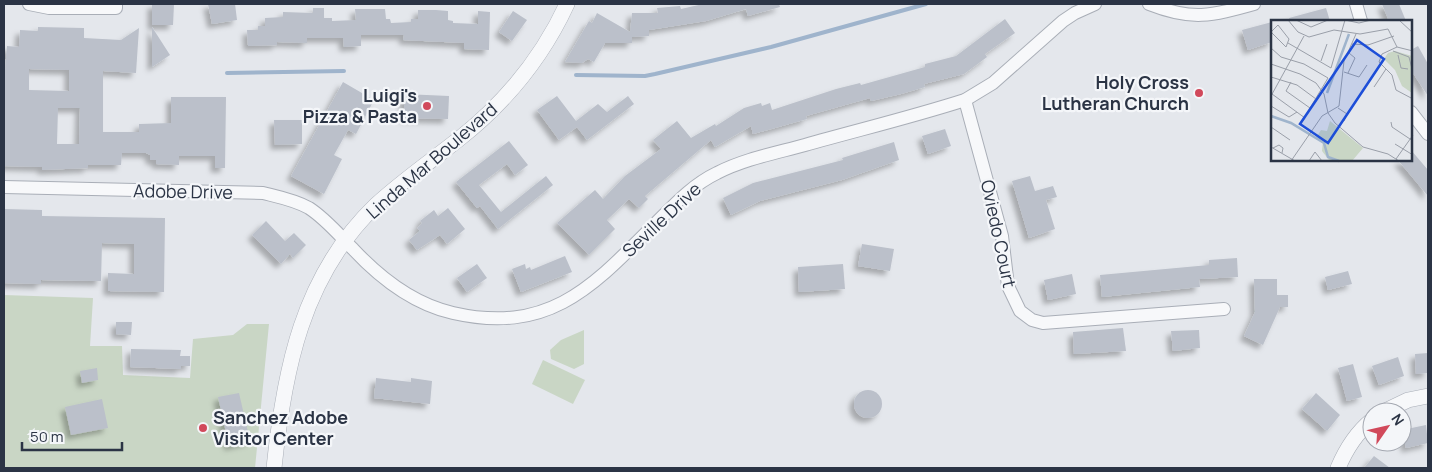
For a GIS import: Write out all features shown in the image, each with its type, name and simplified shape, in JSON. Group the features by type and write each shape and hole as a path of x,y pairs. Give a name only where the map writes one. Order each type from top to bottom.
{"street":[{"path":"29,4 48,8 116,6"},
{"name":"Linda Mar Boulevard","path":"274,468 282,398 294,346 320,280 365,218 393,190 480,122 517,86 547,43 567,4"},
{"name":"Seville Drive","path":"346,242 395,288 433,307 474,317 516,317 537,314 573,298 590,286 679,199 717,173 758,158 965,100 993,83 1075,12 1095,4"},
{"path":"1149,4 1178,14 1193,16 1224,12 1254,4"},
{"path":"1356,4 1361,20"},
{"name":"Oviedo Court","path":"965,100 1002,236 1008,286 1020,311 1032,320 1043,323 1224,308"},
{"path":"1412,113 1428,134"},
{"name":"Adobe Drive","path":"4,187 263,193 286,198 308,208 329,223 346,242"},
{"path":"1404,402 1428,396"},
{"path":"1338,468 1346,450 1362,429"}],"green space":[{"path":"4,295 93,298 90,346 122,346 123,375 190,378 193,339 233,335 247,324 269,324 255,468 4,468"},
{"path":"584,330 584,364 574,369 551,359 550,350 561,340"},
{"path":"543,360 585,380 573,404 532,384"}],"building":[{"path":"152,4 174,4 173,25 152,25"},
{"path":"208,4 235,4 237,20 212,24"},
{"path":"703,4 779,4 780,7 748,16 746,9 706,21 649,30 649,36 632,37 632,43 605,43 594,62 588,59 582,63 565,62 589,21 592,23 597,13 630,32 632,13 658,13 657,8 680,6 681,9"},
{"path":"1382,4 1399,4 1406,20 1389,20"},
{"path":"313,8 324,8 324,18 332,18 332,21 356,20 355,9 385,9 386,19 390,19 391,23 411,22 411,19 418,19 418,10 436,10 448,11 448,20 453,21 453,23 478,24 478,11 490,12 489,50 464,49 464,43 403,40 404,35 361,35 361,46 344,47 343,38 307,38 307,43 277,42 277,45 248,46 247,30 258,30 258,26 265,26 265,18 283,17 283,12 313,13"},
{"path":"1326,8 1330,20 1290,20 1289,18"},
{"path":"513,11 527,20 512,41 499,32"},
{"path":"1005,19 1015,33 985,54 987,57 964,74 924,84 925,87 901,94 871,101 870,98 806,116 807,119 753,134 751,126 715,147 711,140 645,196 648,199 639,208 629,199 607,220 615,229 589,255 557,223 595,190 603,199 625,176 661,149 653,140 677,121 691,138 715,124 716,126 744,108 761,103 762,106 770,103 772,110 836,89 860,83 861,85 925,67 925,64 956,56"},
{"path":"1271,22 1271,42 1248,50 1242,30"},
{"path":"38,27 84,28 84,38 121,40 139,28 136,73 103,71 103,132 139,132 139,124 171,123 171,97 226,97 225,168 215,168 215,156 179,156 179,165 156,164 156,160 150,160 150,155 146,153 122,153 121,165 88,165 88,168 42,170 42,167 4,166 4,83 7,46 19,47 20,30 38,31","holes":["29,69 69,70 69,91 29,90","58,108 80,108 79,144 57,144"]},
{"path":"152,27 170,55 152,67"},
{"path":"1418,46 1428,64 1428,96 1412,72 1412,49"},
{"path":"343,82 374,100 356,134 348,130 334,155 342,159 324,194 291,176"},
{"path":"404,94 449,96 448,119 404,118"},
{"path":"557,96 576,121 598,104 607,112 628,96 634,104 587,140 577,127 559,140 537,110"},
{"path":"274,120 302,120 302,144 275,145"},
{"path":"945,129 951,146 928,154 922,136"},
{"path":"509,141 528,165 515,175 507,164 479,185 501,212 546,176 553,185 498,229 480,206 477,208 456,182"},
{"path":"894,142 899,160 842,180 760,201 731,215 723,198 753,183 843,160 842,158"},
{"path":"1412,151 1428,170 1428,196 1399,161 1412,161"},
{"path":"1030,176 1035,191 1053,186 1057,197 1046,200 1055,229 1029,238 1012,181"},
{"path":"448,208 465,229 447,244 440,235 417,250 409,240 420,231 417,228 422,223 420,221 434,210 438,216"},
{"path":"4,209 42,210 42,216 165,218 164,292 108,291 108,273 134,274 134,244 102,243 101,281 41,280 41,284 4,283"},
{"path":"266,221 285,241 294,233 306,245 293,258 290,254 281,264 252,235"},
{"path":"862,244 894,249 890,271 858,266"},
{"path":"565,256 572,272 521,292 512,269 525,264 526,269 530,267 531,270"},
{"path":"1237,258 1238,277 1199,279 1200,287 1102,297 1100,275 1209,265 1209,260"},
{"path":"477,264 487,278 467,292 457,278"},
{"path":"843,264 845,289 799,292 798,267"},
{"path":"1348,271 1352,284 1328,290 1325,277"},
{"path":"1072,274 1076,294 1048,300 1044,280"},
{"path":"1254,279 1277,279 1277,295 1288,295 1288,307 1280,307 1263,345 1244,336 1255,312"},
{"path":"116,322 132,322 131,335 116,334"},
{"path":"1123,328 1126,351 1074,354 1073,332"},
{"path":"1199,330 1200,348 1173,351 1171,331"},
{"path":"131,349 181,350 180,356 190,356 190,366 181,366 181,369 130,367"},
{"path":"1428,353 1428,373 1416,374 1415,354"},
{"path":"1398,357 1404,376 1379,385 1372,366"},
{"path":"1353,364 1362,397 1347,401 1338,368"},
{"path":"97,368 98,380 82,383 80,371"},
{"path":"376,378 411,382 411,378 432,381 430,404 374,398"},
{"path":"868,390 878,394 882,404 878,414 868,418 858,414 854,404 858,394"},
{"path":"239,393 250,441 229,446 218,397"},
{"path":"1316,393 1340,415 1327,431 1302,409"},
{"path":"102,399 108,428 71,435 65,407"},
{"path":"1426,425 1428,443 1412,447 1412,428"},
{"path":"1374,456 1390,468 1364,468"}],"waterway":[{"path":"576,75 645,76 655,74 771,47 926,4"},
{"path":"227,73 344,71"}],"place":[{"name":"Holy Cross Lutheran Church","path":"1199,93"},
{"name":"Luigi's Pizza & Pasta","path":"427,106"},
{"name":"Sanchez Adobe Visitor Center","path":"203,428"}]}
